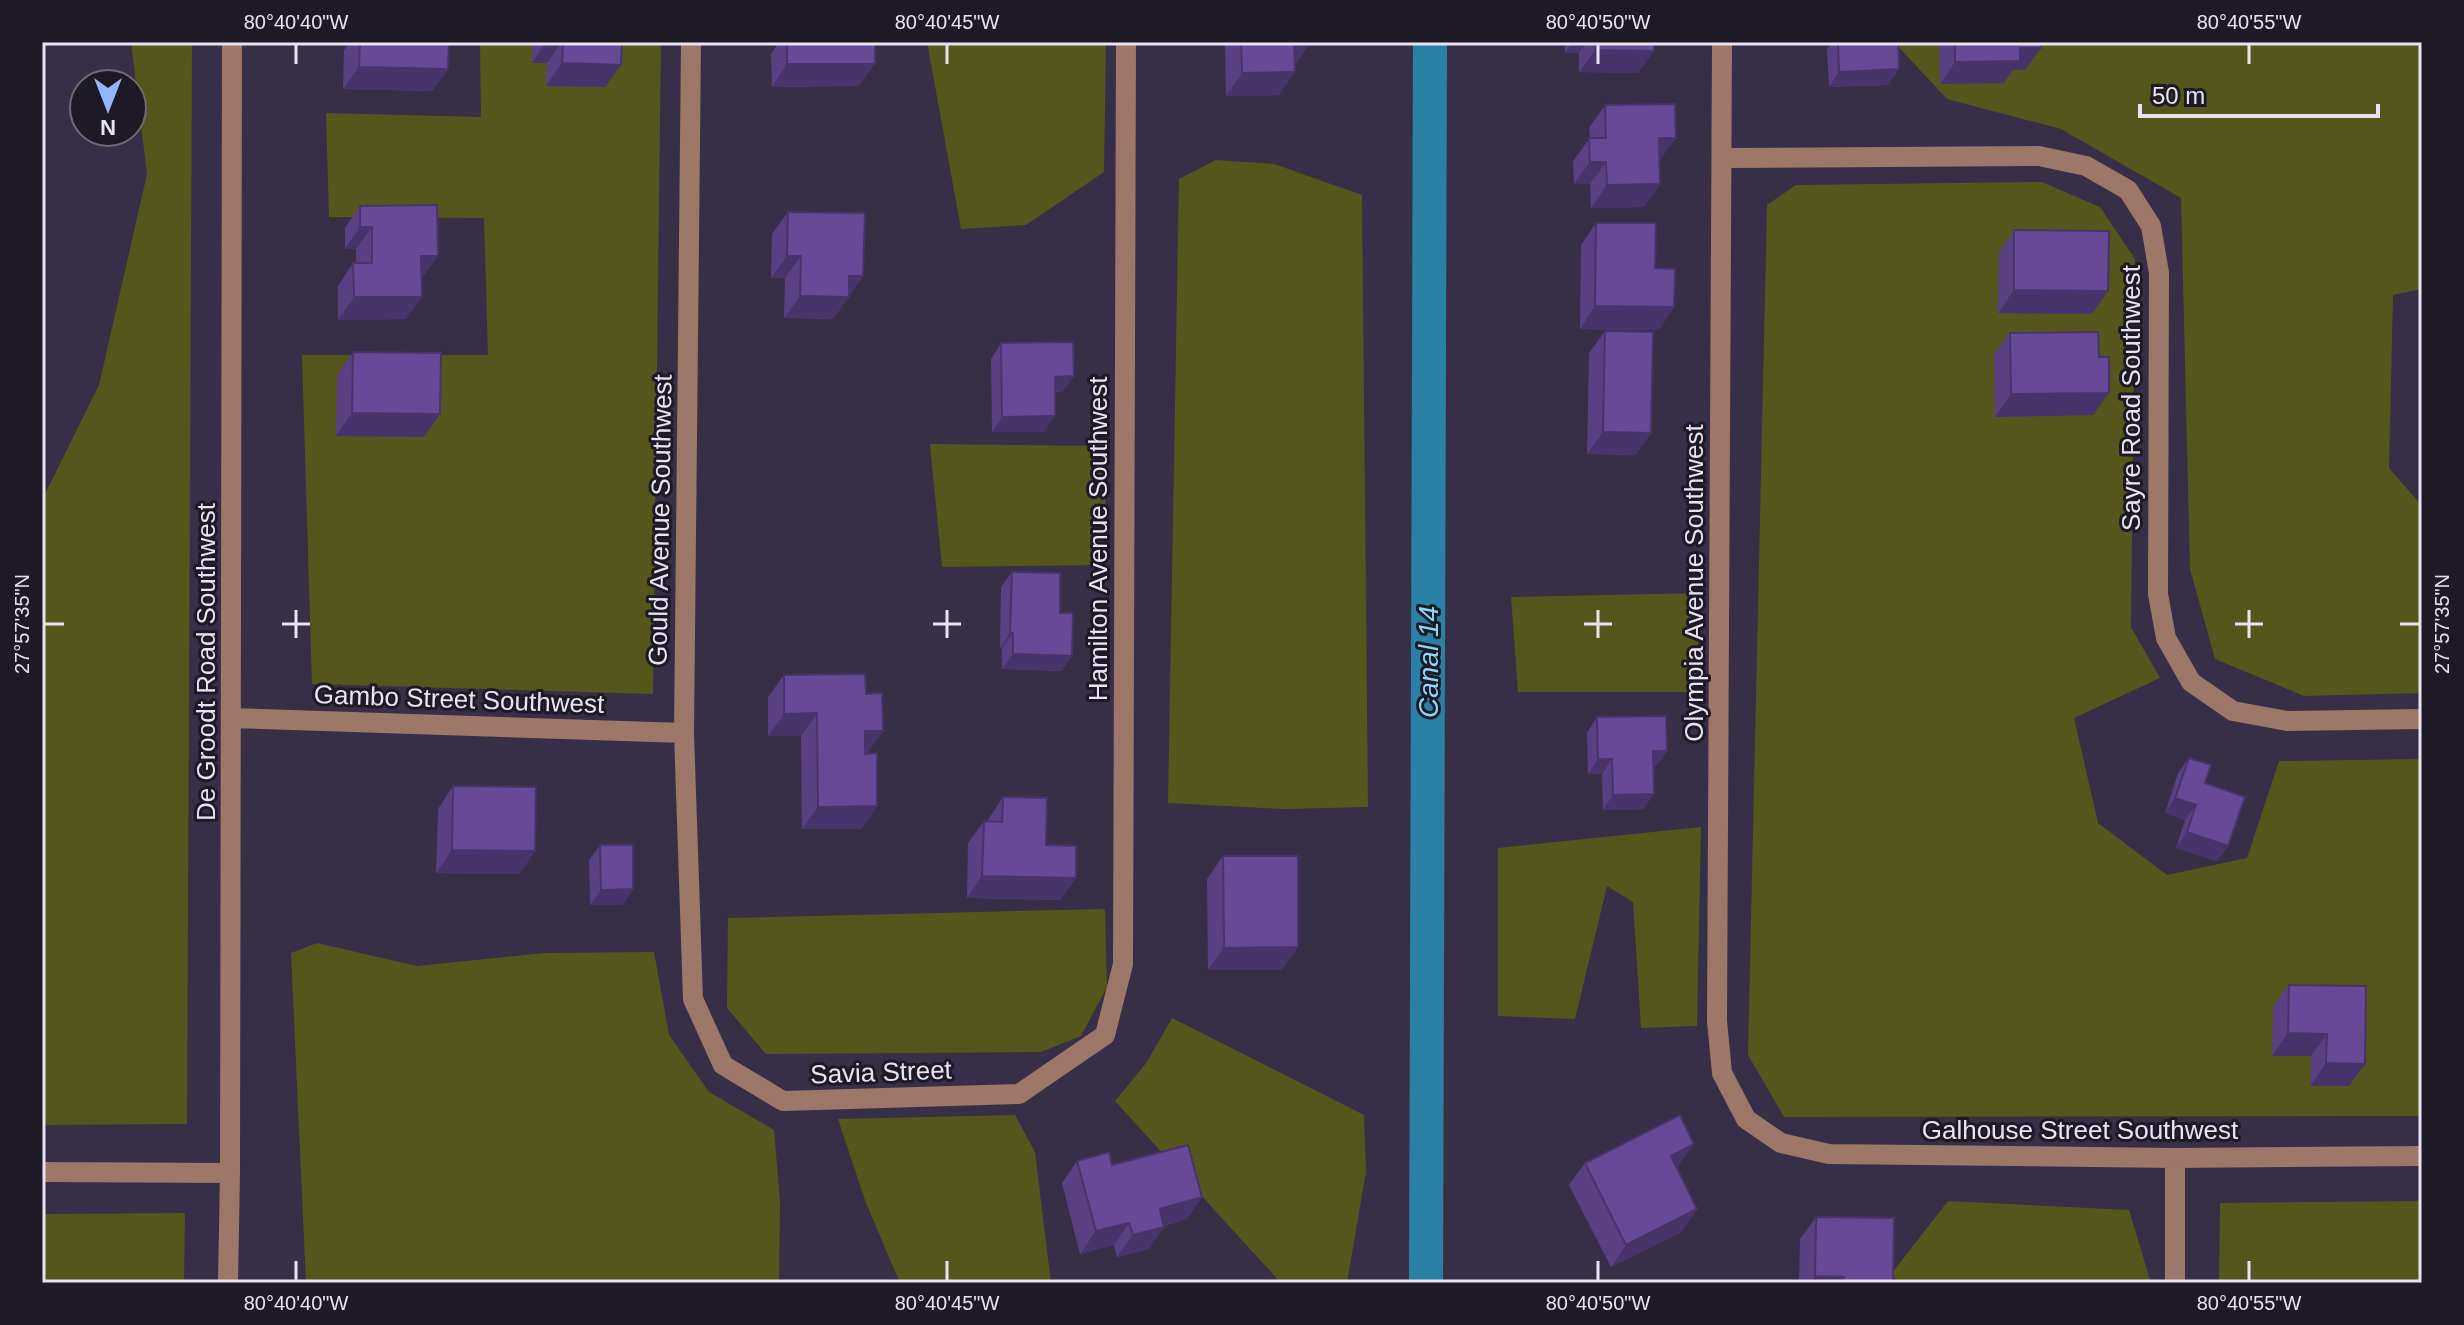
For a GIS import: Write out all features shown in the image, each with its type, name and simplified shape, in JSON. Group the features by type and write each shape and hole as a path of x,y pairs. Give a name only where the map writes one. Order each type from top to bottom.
{"street":[{"name":"De Groodt Road Southwest","path":"228,1283 232,42"},
{"name":"Gould Avenue Southwest","path":"691,42 684,733 693,999"},
{"name":"Hamilton Avenue Southwest","path":"1105,1035 1123,964 1126,42"},
{"name":"Olympia Avenue Southwest","path":"1722,42 1717,1021 1722,1073 1746,1119"},
{"name":"Sayre Road Southwest","path":"1722,158 2039,156 2086,166 2128,190 2151,226 2159,273 2158,594 2166,638 2172,649 2191,682 2233,711 2287,721 2422,719"},
{"name":"Gambo Street Southwest","path":"232,718 684,733"},
{"name":"Savia Street","path":"693,999 723,1065 783,1101 1019,1094 1105,1035"},
{"name":"Galhouse Street Southwest","path":"1746,1119 1781,1143 1829,1154 2175,1158 2422,1156"},
{"path":"2175,1158 2175,1283"},
{"path":"42,1172 230,1173"}],"shaded area":[{"path":"131,42 192,42 187,1124 42,1125 42,500 99,385 147,174 144,148 148,148 148,68 134,68"},
{"path":"480,42 661,42 653,694 312,684 302,355 488,355 484,218 329,217 326,113 481,117"},
{"path":"927,42 1106,42 1104,172 1026,225 961,229"},
{"path":"1894,42 2422,42 2422,289 2393,295 2389,468 2422,506 2422,693 2304,696 2215,659 2190,569 2181,198 2061,129 1947,99"},
{"path":"1216,160 1274,164 1362,195 1368,807 1284,809 1168,803 1179,179"},
{"path":"2042,182 2100,207 2135,259 2131,627 2160,678 2074,718 2098,823 2167,875 2247,858 2279,761 2422,759 2422,1116 1784,1117 1748,1055 1767,205 1796,185"},
{"path":"930,444 1108,446 1102,565 942,567"},
{"path":"1701,593 1695,692 1518,692 1511,597"},
{"path":"1701,827 1697,1026 1641,1028 1633,902 1607,886 1575,1019 1498,1016 1498,848"},
{"path":"1105,909 1107,987 1081,1036 1041,1052 766,1054 727,1008 728,918"},
{"path":"317,943 417,966 544,953 654,952 669,1035 709,1092 774,1130 780,1201 779,1283 306,1283 291,953"},
{"path":"1172,1018 1364,1115 1366,1172 1347,1283 1281,1283 1115,1101 1147,1062"},
{"path":"1015,1115 1035,1152 1051,1283 900,1283 866,1203 838,1119"},
{"path":"1948,1201 2129,1210 2151,1283 1898,1283 1892,1273"},
{"path":"2422,1201 2422,1283 2219,1283 2220,1203"},
{"path":"185,1213 184,1283 42,1283 42,1214"}],"building":[{"path":"360,42 449,42 448,69 359,67"},
{"path":"563,42 622,42 621,65 562,63"},
{"path":"787,42 875,42 875,64 787,64"},
{"path":"1241,42 1294,42 1295,72 1242,73"},
{"path":"1595,42 1654,42 1654,51 1595,50"},
{"path":"1838,42 1898,42 1899,69 1839,72"},
{"path":"1955,42 2041,42 2041,48 2020,48 2020,61 1955,62"},
{"path":"1675,104 1676,138 1659,138 1660,184 1607,185 1606,162 1590,162 1589,138 1606,138 1605,105"},
{"path":"437,205 438,256 421,256 422,297 354,297 353,263 372,263 372,227 360,227 360,206"},
{"path":"788,212 865,213 863,276 849,276 849,297 800,296 801,256 787,256"},
{"path":"1596,223 1656,223 1655,268 1675,269 1674,307 1595,306"},
{"path":"2014,230 2109,231 2108,291 2014,290"},
{"path":"1605,331 1653,332 1651,433 1603,432"},
{"path":"2098,332 2099,357 2109,357 2109,393 2011,394 2010,333"},
{"path":"1073,342 1074,376 1055,377 1055,416 1002,417 1001,343"},
{"path":"353,352 441,353 440,414 352,413"},
{"path":"1012,572 1060,573 1060,613 1073,613 1072,656 1013,654 1013,633 1010,633"},
{"path":"865,674 866,694 882,693 883,731 865,731 865,754 877,753 877,806 818,807 817,713 784,714 784,675"},
{"path":"1666,716 1667,751 1653,751 1654,794 1613,795 1612,759 1598,759 1597,717"},
{"path":"2189,758 2211,765 2205,783 2245,797 2228,846 2187,832 2196,805 2175,798"},
{"path":"453,786 536,787 535,851 452,850"},
{"path":"1003,797 1047,798 1046,845 1076,846 1076,878 982,876 984,821 1002,822"},
{"path":"600,845 633,845 633,889 601,890"},
{"path":"1223,856 1298,856 1298,947 1224,948"},
{"path":"2289,985 2366,986 2365,1064 2326,1063 2327,1034 2288,1033"},
{"path":"1680,1115 1694,1144 1671,1156 1697,1209 1626,1245 1585,1163"},
{"path":"1188,1145 1202,1197 1160,1209 1164,1227 1133,1235 1129,1223 1096,1231 1077,1161 1109,1152 1112,1165"},
{"path":"1816,1217 1894,1218 1893,1282 1843,1281 1844,1277 1815,1276"}],"waterway":[{"name":"Canal 14","path":"1426,1283 1430,42"}]}
